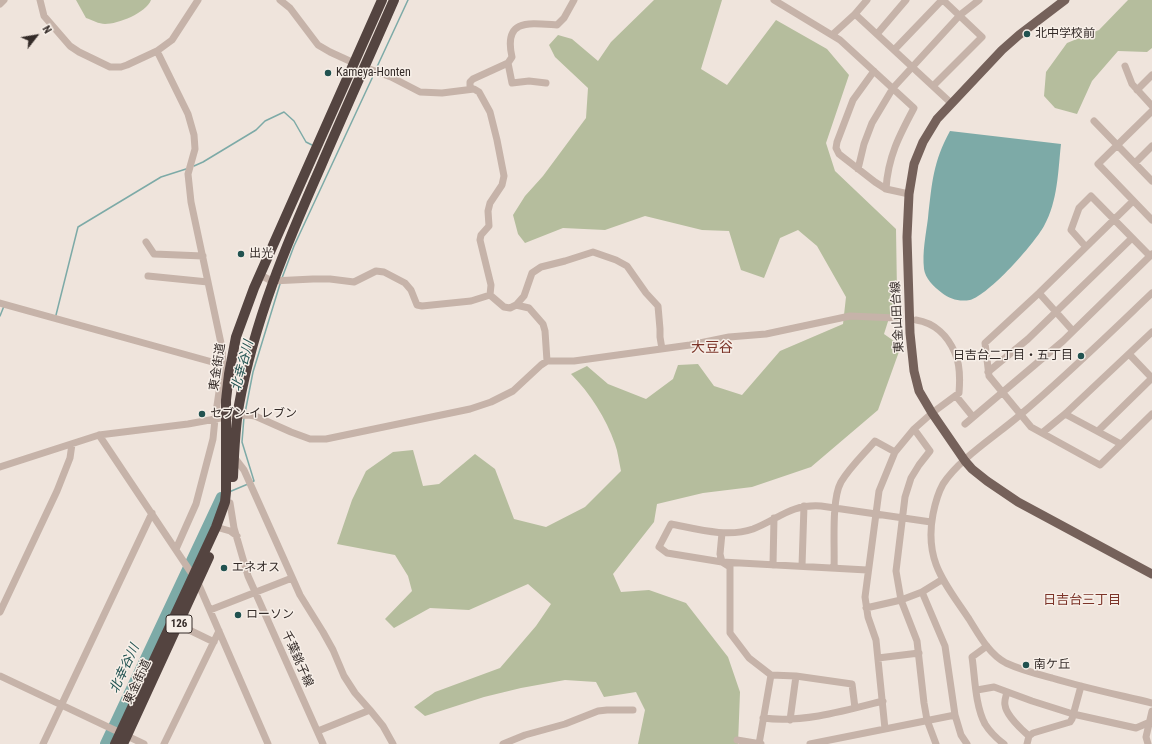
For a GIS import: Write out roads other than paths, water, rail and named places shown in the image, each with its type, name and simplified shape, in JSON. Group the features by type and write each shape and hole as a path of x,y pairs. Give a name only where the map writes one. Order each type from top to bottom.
{"highway":[{"name":"東金街道","path":"219,527 226,492 227,386 241,322 260,275 382,0"},
{"name":"東金街道","path":"115,744 124,738 230,503 233,489 238,416 247,367 272,281 394,0"},
{"path":"354,63 364,67"}],"main road":[{"name":"東金山田台線","path":"1065,0 1002,50 951,103 937,119 923,142 914,164 909,194 907,236 910,333 914,371 919,391 932,413 972,469 1018,502 1152,574"}],"street":[{"path":"0,4 4,0"},
{"path":"40,0 44,16 70,46 79,52 115,68 127,65 157,51 176,36 186,17 198,0"},
{"path":"280,0 290,8 305,30 318,45 354,63"},
{"path":"470,89 470,82 473,79 508,63 512,56 510,48 513,31 521,24 557,24 564,18 574,0"},
{"path":"774,0 840,40 914,108 898,138 887,171 886,189"},
{"path":"832,35 855,14 867,0"},
{"path":"877,34 906,0"},
{"path":"894,50 942,0 960,15 982,37 933,86"},
{"path":"858,169 864,144 872,123 892,88 960,15 979,0"},
{"path":"855,14 951,103"},
{"path":"157,51 188,114 194,135 195,149 188,174 191,202 222,348 223,365 213,439 196,504 176,549"},
{"path":"508,63 512,83 529,81 546,83"},
{"path":"1125,66 1132,84 1152,106"},
{"path":"364,67 391,77 420,92 442,93 474,89 478,92 490,112 504,176 502,185 490,203 488,211 489,226 481,235 480,240 490,285 490,295"},
{"path":"874,71 853,100 836,148 839,154 886,189 909,194"},
{"path":"1137,90 1152,75"},
{"path":"1152,111 1098,164 1152,220"},
{"path":"1094,121 1152,181"},
{"path":"1135,163 1152,146"},
{"path":"965,424 1003,394 1073,331 1151,255 1132,238 1091,196 1079,208 1071,230 1086,247"},
{"path":"1133,201 1039,293 985,343 989,376 1031,427 1100,464 1152,414"},
{"path":"988,372 1028,339 1132,238"},
{"path":"146,242 154,254 203,256"},
{"path":"490,295 507,309 516,305 524,296 532,273 541,267 593,252 616,260 627,266 646,293 658,306 662,349"},
{"path":"260,275 272,281 319,279 354,282 376,271 384,272 405,283 411,290 417,305 422,306 471,301 490,295"},
{"path":"148,276 208,282"},
{"path":"1039,293 1073,331"},
{"path":"1152,293 1081,362 965,461 944,484 938,495 931,522 931,549 934,562 943,579 987,646 1005,662 1024,670 1081,686 1152,703"},
{"path":"0,303 223,365"},
{"path":"516,305 529,308 542,324 545,330 547,361"},
{"path":"0,467 99,436 188,424 215,418 248,415 255,416 310,439 326,439 470,409 491,402 513,391 547,361 574,361 662,349 729,337 766,334 850,316 896,318"},
{"path":"885,729 876,640 866,608 865,597 879,491 887,468 895,452 914,429 932,413 959,393 960,379 956,354 945,336 933,325 916,320"},
{"path":"1042,433 1065,414 1152,332"},
{"path":"222,348 234,349"},
{"path":"1098,432 1152,378 1129,354"},
{"path":"956,396 973,417"},
{"path":"1065,414 1121,444"},
{"path":"914,429 930,451 911,478 905,496 896,571 901,600 917,641 927,720 936,744"},
{"path":"99,436 196,579 268,744"},
{"path":"834,568 835,509 837,493 841,482 875,441 895,452"},
{"path":"0,612 57,491 70,458 72,444"},
{"path":"234,457 250,480 300,596 333,650 344,676 355,693 383,726 393,744"},
{"name":"千葉銚子線","path":"230,503 234,528 255,592 323,744"},
{"path":"868,570 722,562 667,553 659,547 671,524 722,533 738,532 753,529 774,518 804,506 821,506 931,522"},
{"path":"802,566 804,506"},
{"path":"43,744 152,513"},
{"path":"773,565 774,518"},
{"path":"219,527 230,531 237,536"},
{"path":"722,533 720,554 722,562 730,567 730,633 749,658 771,675 796,676 852,684 855,708"},
{"path":"210,610 292,578"},
{"path":"866,608 901,600 922,592 943,579"},
{"path":"922,592 945,646 955,714 958,726 967,744"},
{"path":"183,628 214,642"},
{"path":"164,744 219,631"},
{"path":"987,646 972,657 980,710 984,723 995,737 1004,744"},
{"path":"878,658 919,653"},
{"path":"737,740 760,744 771,675"},
{"path":"0,676 61,704 124,738 144,744"},
{"path":"790,720 796,676"},
{"path":"1027,744 1029,736 1033,733 1070,722 1081,686"},
{"path":"977,690 994,687 1073,714 1136,728 1150,722"},
{"path":"1007,692 1004,705 1007,712 1019,727 1029,736"},
{"path":"764,718 790,720 855,708 883,701"},
{"path":"318,731 370,710"},
{"path":"503,744 525,735 565,724 598,711 633,710"},
{"path":"1148,744 1146,737 1152,711"},
{"path":"810,744 955,714"}],"water":[{"path":"950,131 1061,144 1055,196 1049,216 1044,226 1021,256 999,279 978,296 966,301 955,300 942,293 930,282 924,269 924,243 934,173 944,142"}],"waterway":[{"name":"北幸谷川","path":"376,69 408,0"},
{"name":"北幸谷川","path":"282,278 294,246 374,74"},
{"path":"194,166 256,130 265,121 284,112 294,121 306,142 314,146"},
{"path":"56,315 78,227 161,177 186,169"},
{"name":"北幸谷川","path":"245,413 253,372 280,284"},
{"path":"0,316 4,306"},
{"name":"北幸谷川","path":"244,417 242,442 254,481 251,482"},
{"name":"北幸谷川","path":"229,492 248,484"},
{"name":"北幸谷川","path":"105,744 221,497"}],"tunnel":[{"path":"896,318 914,320"}],"place":[{"name":"北中学校前","path":"1027,34"},
{"name":"Kameya-Honten","path":"328,73"},
{"name":"出光","path":"241,254"},
{"name":"日吉台二丁目・五丁目","path":"1081,356"},
{"name":"セブン-イレブン","path":"202,414"},
{"name":"エネオス","path":"224,568"},
{"name":"ローソン","path":"238,615"},
{"name":"南ケ丘","path":"1026,665"}],"district":[{"name":"大豆谷","path":"712,348"},
{"name":"日吉台三丁目","path":"1082,601"}]}
